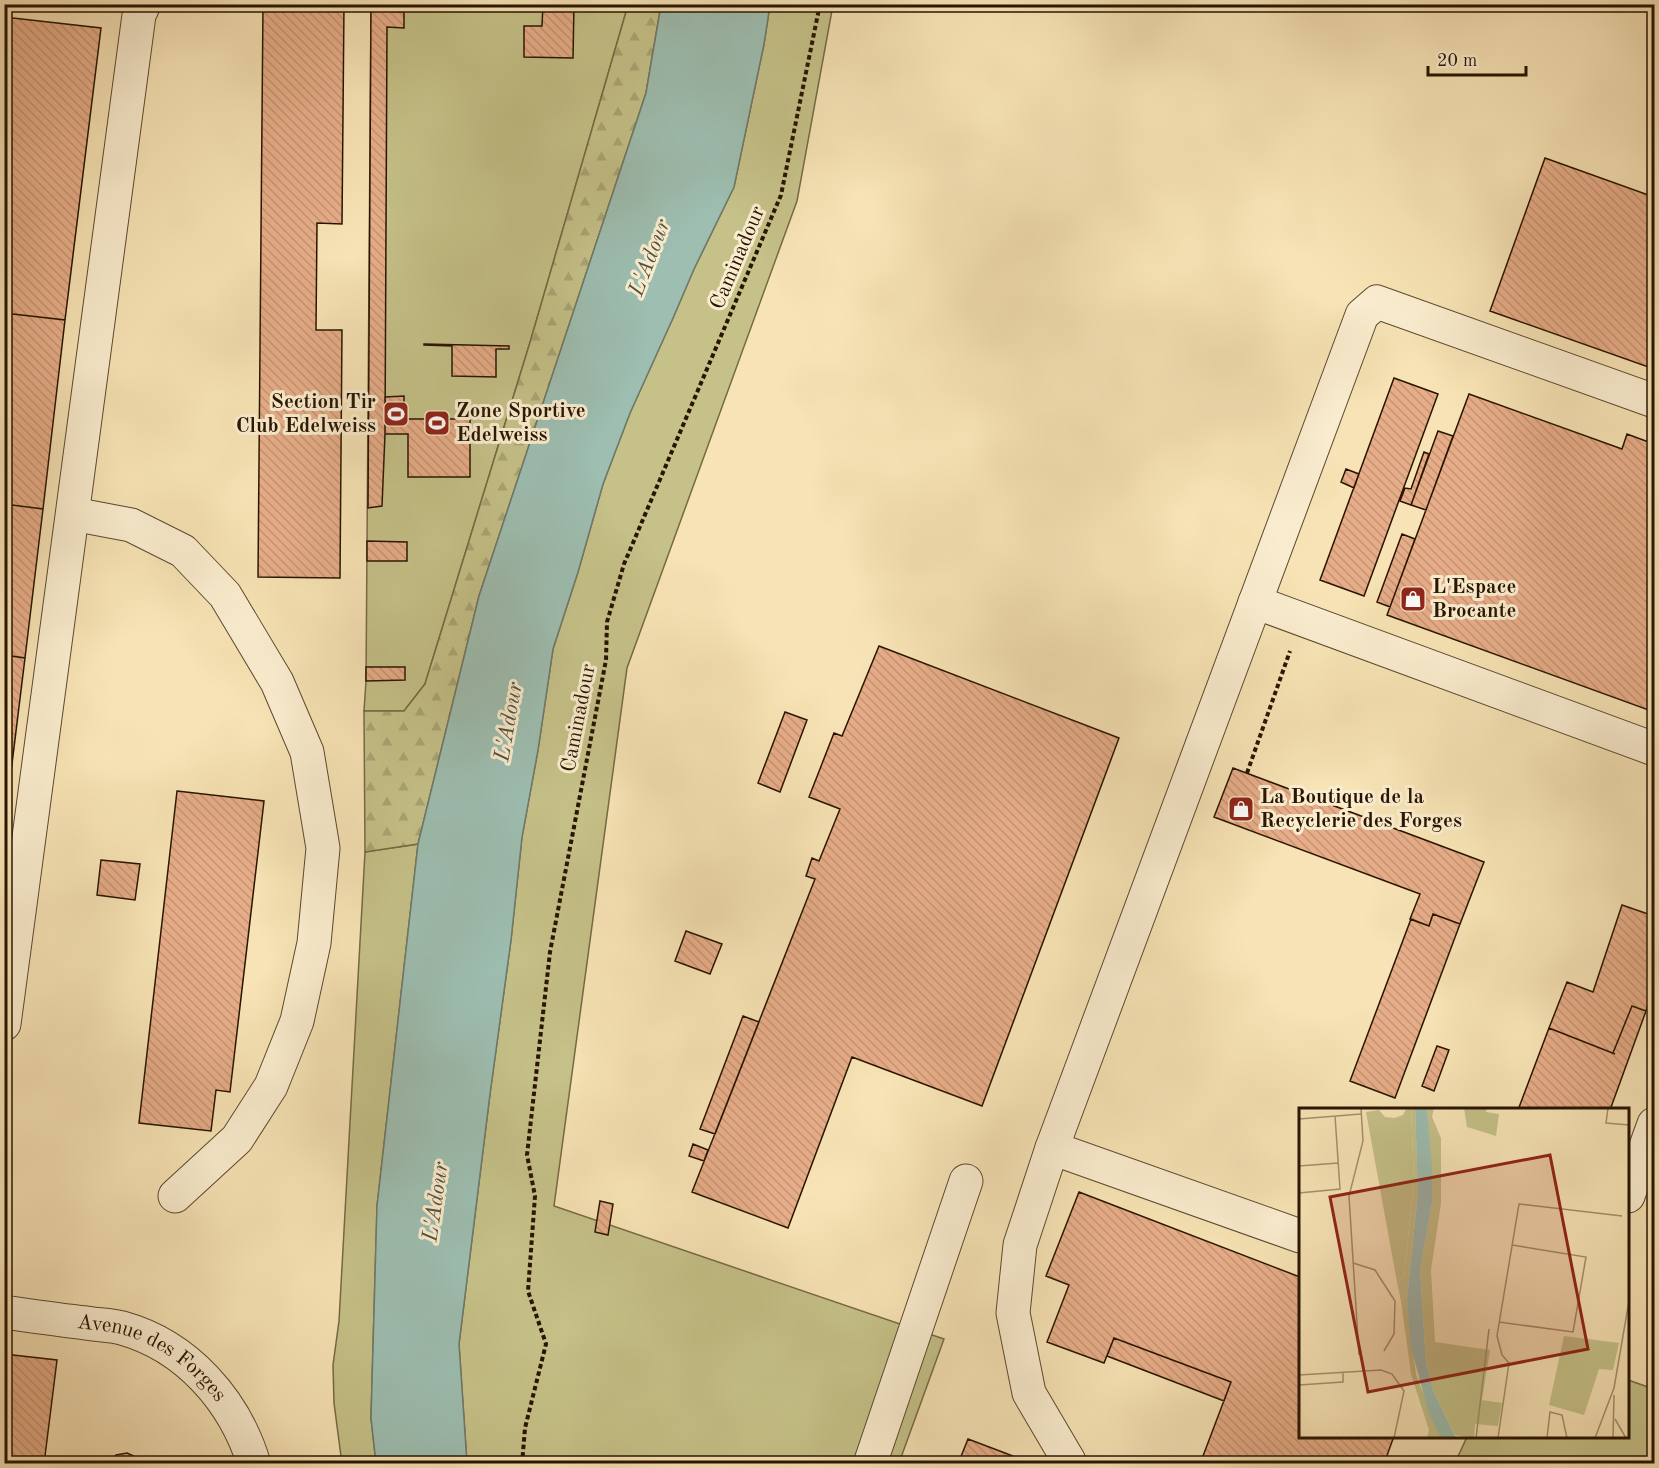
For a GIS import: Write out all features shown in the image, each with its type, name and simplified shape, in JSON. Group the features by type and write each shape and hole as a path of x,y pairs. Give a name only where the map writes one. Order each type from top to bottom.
{"street":[{"path":"4,1024 139,15 144,4"},
{"path":"1068,1464 1069,1461 1029,1393 1013,1314 1020,1245 1052,1148 1362,315 1377,302 1654,401"},
{"path":"73,514 131,525 183,551 225,595 277,682 307,752 323,848 314,943 297,1021 271,1086 237,1140 175,1196"},
{"path":"1255,602 1654,749"},
{"path":"1629,1193 1654,1124"},
{"path":"1052,1148 1299,1236"},
{"path":"870,1464 966,1181"},
{"name":"Avenue des Forges","path":"4,1312 122,1328 162,1344 199,1371 228,1407 249,1446 254,1464"}],"path":[{"name":"Caminadour","path":"522,1464 525,1428 546,1344 528,1291 536,1196 527,1155 550,952 606,660 607,622 624,564 781,195 820,4"},
{"path":"1247,773 1302,619"}],"green space":[{"name":"Zone Sportive Edelweiss","path":"371,5 628,5 531,339 425,684 404,711 364,711"},
{"path":"628,5 661,5 646,93 479,596 418,844 365,852 364,711 404,711 425,684 531,339"},
{"path":"770,5 833,5 797,201 627,668 554,1206 944,1339 899,1463 467,1464 459,1344 522,837 553,649 603,484 630,413 694,269 734,187"},
{"path":"418,844 377,1206 371,1418 376,1463 342,1464 334,1403 333,1365 339,1321 365,852"},
{"path":"1629,1380 1654,1389 1654,1463 1455,1463 1467,1438 1629,1438"}],"water":[{"name":"L'Adour","path":"661,5 770,5 734,187 694,269 630,413 603,484 553,649 522,837 459,1344 467,1463 376,1463 371,1418 377,1206 418,844 479,596 646,93"}],"building":[{"path":"263,4 344,4 342,224 317,223 316,330 342,330 340,578 258,577"},
{"path":"371,4 386,4 386,11 404,12 404,28 387,27 385,434 382,506 368,508"},
{"path":"543,4 574,4 573,58 524,57 524,26 542,26"},
{"path":"4,17 101,28 65,320 4,313"},
{"path":"1545,158 1654,197 1654,369 1490,311"},
{"path":"4,313 65,320 43,509 4,504"},
{"path":"424,344 509,346 509,349 496,349 496,377 452,376 452,346"},
{"path":"1394,378 1438,394 1364,596 1320,580"},
{"path":"1469,394 1622,449 1627,434 1654,444 1654,712 1387,615"},
{"path":"404,396 404,419 470,419 470,477 408,477 408,434 385,434 385,397"},
{"path":"1438,431 1453,436 1426,510 1411,505"},
{"path":"1424,452 1429,454 1411,505 1400,501 1405,488 1411,489"},
{"path":"1346,469 1359,474 1354,488 1341,482"},
{"path":"4,504 43,509 25,658 4,655"},
{"path":"1402,534 1415,539 1390,607 1377,602"},
{"path":"367,541 407,542 407,561 367,561"},
{"path":"879,646 1119,738 982,1106 852,1057 788,1228 692,1192 815,879 806,876 812,858 819,861 840,809 809,797 834,733 842,736"},
{"path":"4,655 25,658 10,780 4,780"},
{"path":"366,667 405,667 405,680 366,681"},
{"path":"785,712 807,720 780,792 758,783"},
{"path":"1233,768 1484,862 1460,924 1433,914 1429,926 1410,919 1420,894 1214,817"},
{"path":"177,791 264,801 230,1092 216,1090 211,1131 139,1123"},
{"path":"101,860 140,864 135,900 97,895"},
{"path":"1622,905 1654,916 1654,985 1646,1011 1632,1006 1613,1053 1615,1054 1549,1028 1567,982 1593,992"},
{"path":"1433,914 1460,924 1395,1098 1350,1081 1411,919 1429,926"},
{"path":"686,931 722,944 710,974 675,961"},
{"path":"1632,1006 1646,1011 1611,1108 1519,1108 1549,1028 1615,1054 1613,1053"},
{"path":"743,1016 759,1022 715,1134 700,1129"},
{"path":"1437,1046 1449,1050 1434,1091 1422,1086"},
{"path":"693,1144 708,1150 704,1161 689,1156"},
{"path":"1079,1192 1299,1277 1299,1438 1393,1438 1384,1464 1200,1464 1231,1382 1114,1338 1104,1363 1047,1342 1069,1285 1046,1276"},
{"path":"600,1201 613,1204 608,1235 595,1232"},
{"path":"1114,1338 1231,1382 1224,1401 1107,1356"},
{"path":"4,1354 57,1360 44,1464 4,1464"},
{"path":"968,1439 1005,1453 1034,1464 958,1464"},
{"path":"127,1453 138,1458 143,1464 107,1464 116,1455"}],"place":[{"name":"Section Tir Club Edelweiss","path":"396,414"},
{"name":"Zone Sportive Edelweiss","path":"437,423"},
{"name":"L'Espace Brocante","path":"1413,599"},
{"name":"La Boutique de la Recyclerie des Forges","path":"1241,809"}]}
